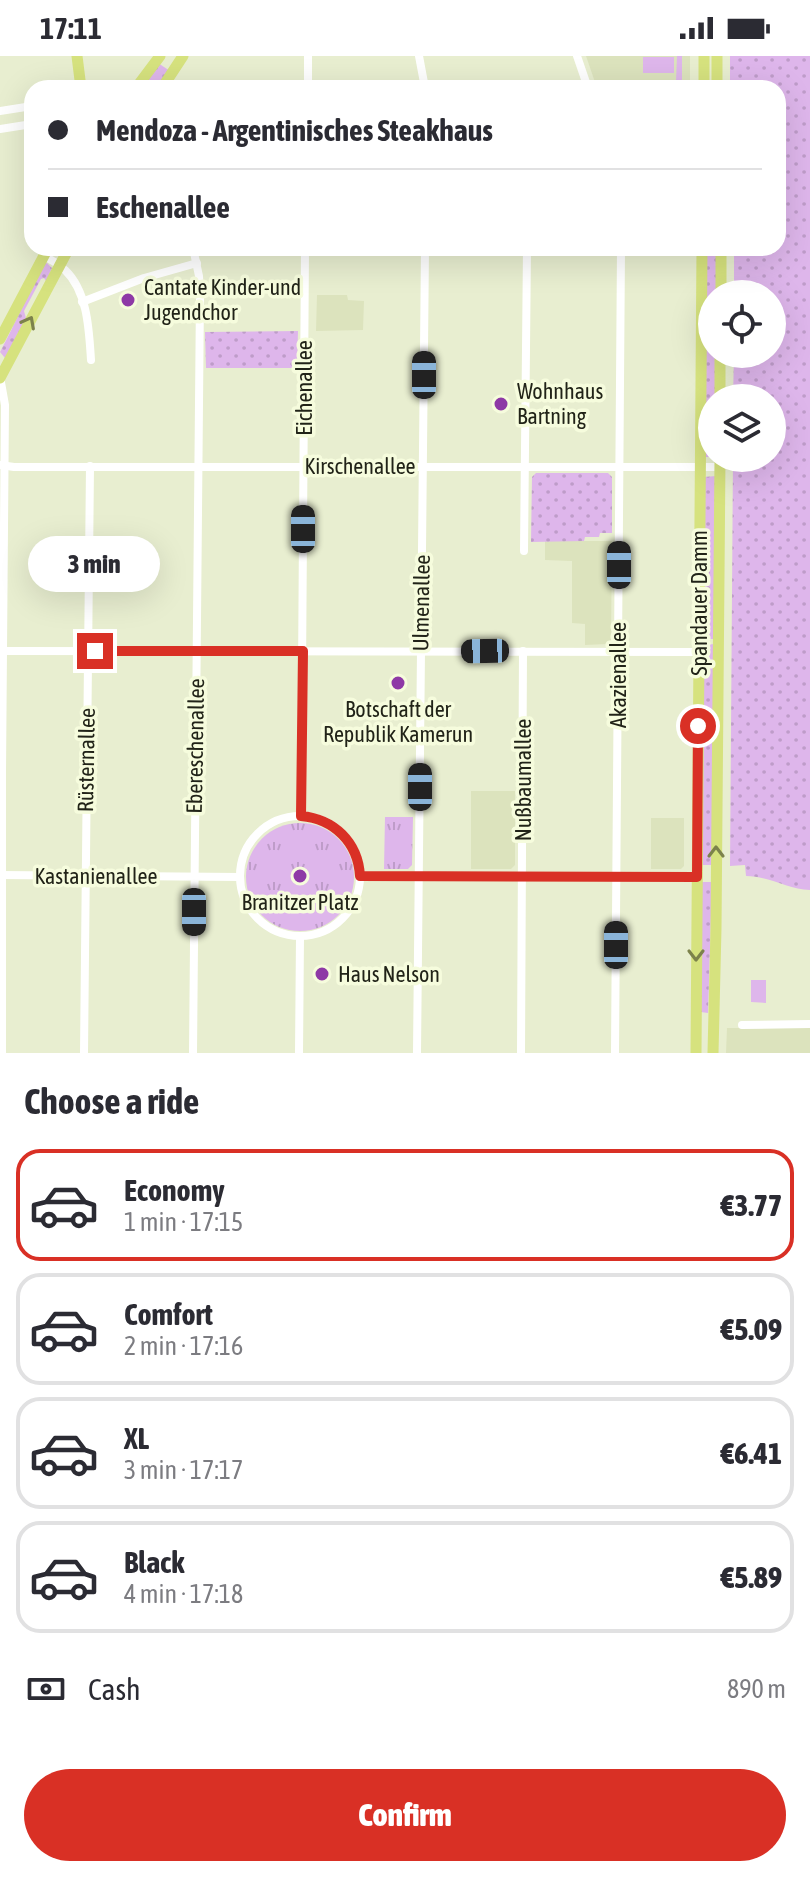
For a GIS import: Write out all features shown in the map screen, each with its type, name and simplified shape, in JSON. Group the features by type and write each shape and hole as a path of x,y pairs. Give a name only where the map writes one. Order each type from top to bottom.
{"main road":[{"path":"77,56 80,80"},
{"path":"142,80 160,56"},
{"path":"167,80 183,56"},
{"path":"704,56 704,80"},
{"path":"717,56 717,80"},
{"path":"0,339 44,256"},
{"path":"0,378 64,256"},
{"name":"Spandauer Damm","path":"701,384 702,256"},
{"path":"721,256 721,280"},
{"name":"Spandauer Damm","path":"696,1053 700,472"},
{"name":"Spandauer Damm","path":"713,1053 720,472"}],"street":[{"path":"308,56 308,80"},
{"path":"419,56 424,80"},
{"path":"577,56 585,80"},
{"path":"0,111 24,107"},
{"path":"0,129 24,125"},
{"path":"50,256 69,273 77,287 89,331 91,360"},
{"name":"Ebereschenallee","path":"193,1053 200,295 195,256"},
{"name":"Eichenallee","path":"301,816 305,256"},
{"name":"Ulmenallee","path":"417,1053 425,256"},
{"path":"524,551 527,256"},
{"name":"Akazienallee","path":"615,1053 621,256"},
{"path":"82,302 144,278 197,263"},
{"path":"0,378 5,405 1,651 2,1053"},
{"name":"Kirschenallee","path":"2,466 698,467"},
{"name":"Rüsternallee","path":"84,1053 90,466"},
{"path":"1,651 699,652"},
{"name":"Nußbaumallee","path":"521,1053 523,651"},
{"path":"301,816 324,821 346,838 355,853 360,876 354,902 342,919 326,931 300,937 279,933 258,919 249,909 240,877 243,856 258,833 282,819 301,816"},
{"name":"Kastanienallee","path":"1,875 240,877"},
{"path":"360,876 697,877"},
{"path":"299,1053 300,937"},
{"path":"742,1025 810,1024"}],"shaded area":[{"path":"586,56 690,56 690,80 594,80"},
{"path":"317,295 347,295 348,300 364,301 363,330 316,331"},
{"path":"545,541 612,541 611,640 607,644 585,645 585,624 572,623 572,561 545,560"},
{"path":"471,791 515,791 515,865 511,869 471,869"},
{"path":"651,818 684,818 684,866 681,869 651,869"},
{"path":"727,1028 810,1028 810,1053 726,1053"}],"green space":[{"path":"677,56 682,56 682,80 676,80"},
{"path":"730,56 810,56 810,890 746,876 745,865 730,866 733,472 786,472 786,384 733,384 734,368 786,368 786,280 734,280 734,256 786,256 786,80 730,80"},
{"path":"643,57 674,57 674,73 643,73"},
{"path":"158,63 170,71 164,80 146,80"},
{"path":"706,256 717,256 717,280 706,280"},
{"path":"47,263 52,268 46,281 41,279 24,311 26,318 5,358 0,352"},
{"path":"298,331 297,368 206,368 205,332"},
{"path":"705,368 717,368 716,384 705,384"},
{"path":"536,473 608,473 612,477 612,533 585,537 584,541 531,542 532,477"},
{"path":"716,476 714,639 703,639 704,477"},
{"path":"714,644 713,865 701,865 703,645"},
{"path":"385,817 413,817 412,865 408,869 384,869"},
{"name":"Branitzer Platz","path":"300,823 321,827 338,839 350,856 354,877 350,898 338,915 321,927 300,931 279,927 262,915 250,898 246,877 250,856 262,839 279,827"},
{"path":"702,882 712,882 708,1013 701,1012"},
{"path":"751,980 766,980 766,1003 751,1002"}],"place":[{"name":"Cantate Kinder-und Jugendchor","path":"128,300"},
{"name":"Wohnhaus Bartning","path":"501,404"},
{"name":"Botschaft der Republik Kamerun","path":"398,683"},
{"name":"Branitzer Platz","path":"300,876"},
{"name":"Haus Nelson","path":"322,974"}],"route":[{"path":"95,651 303,651 301,816 324,821 346,838 358,861 360,876 697,877 698,726"}]}
